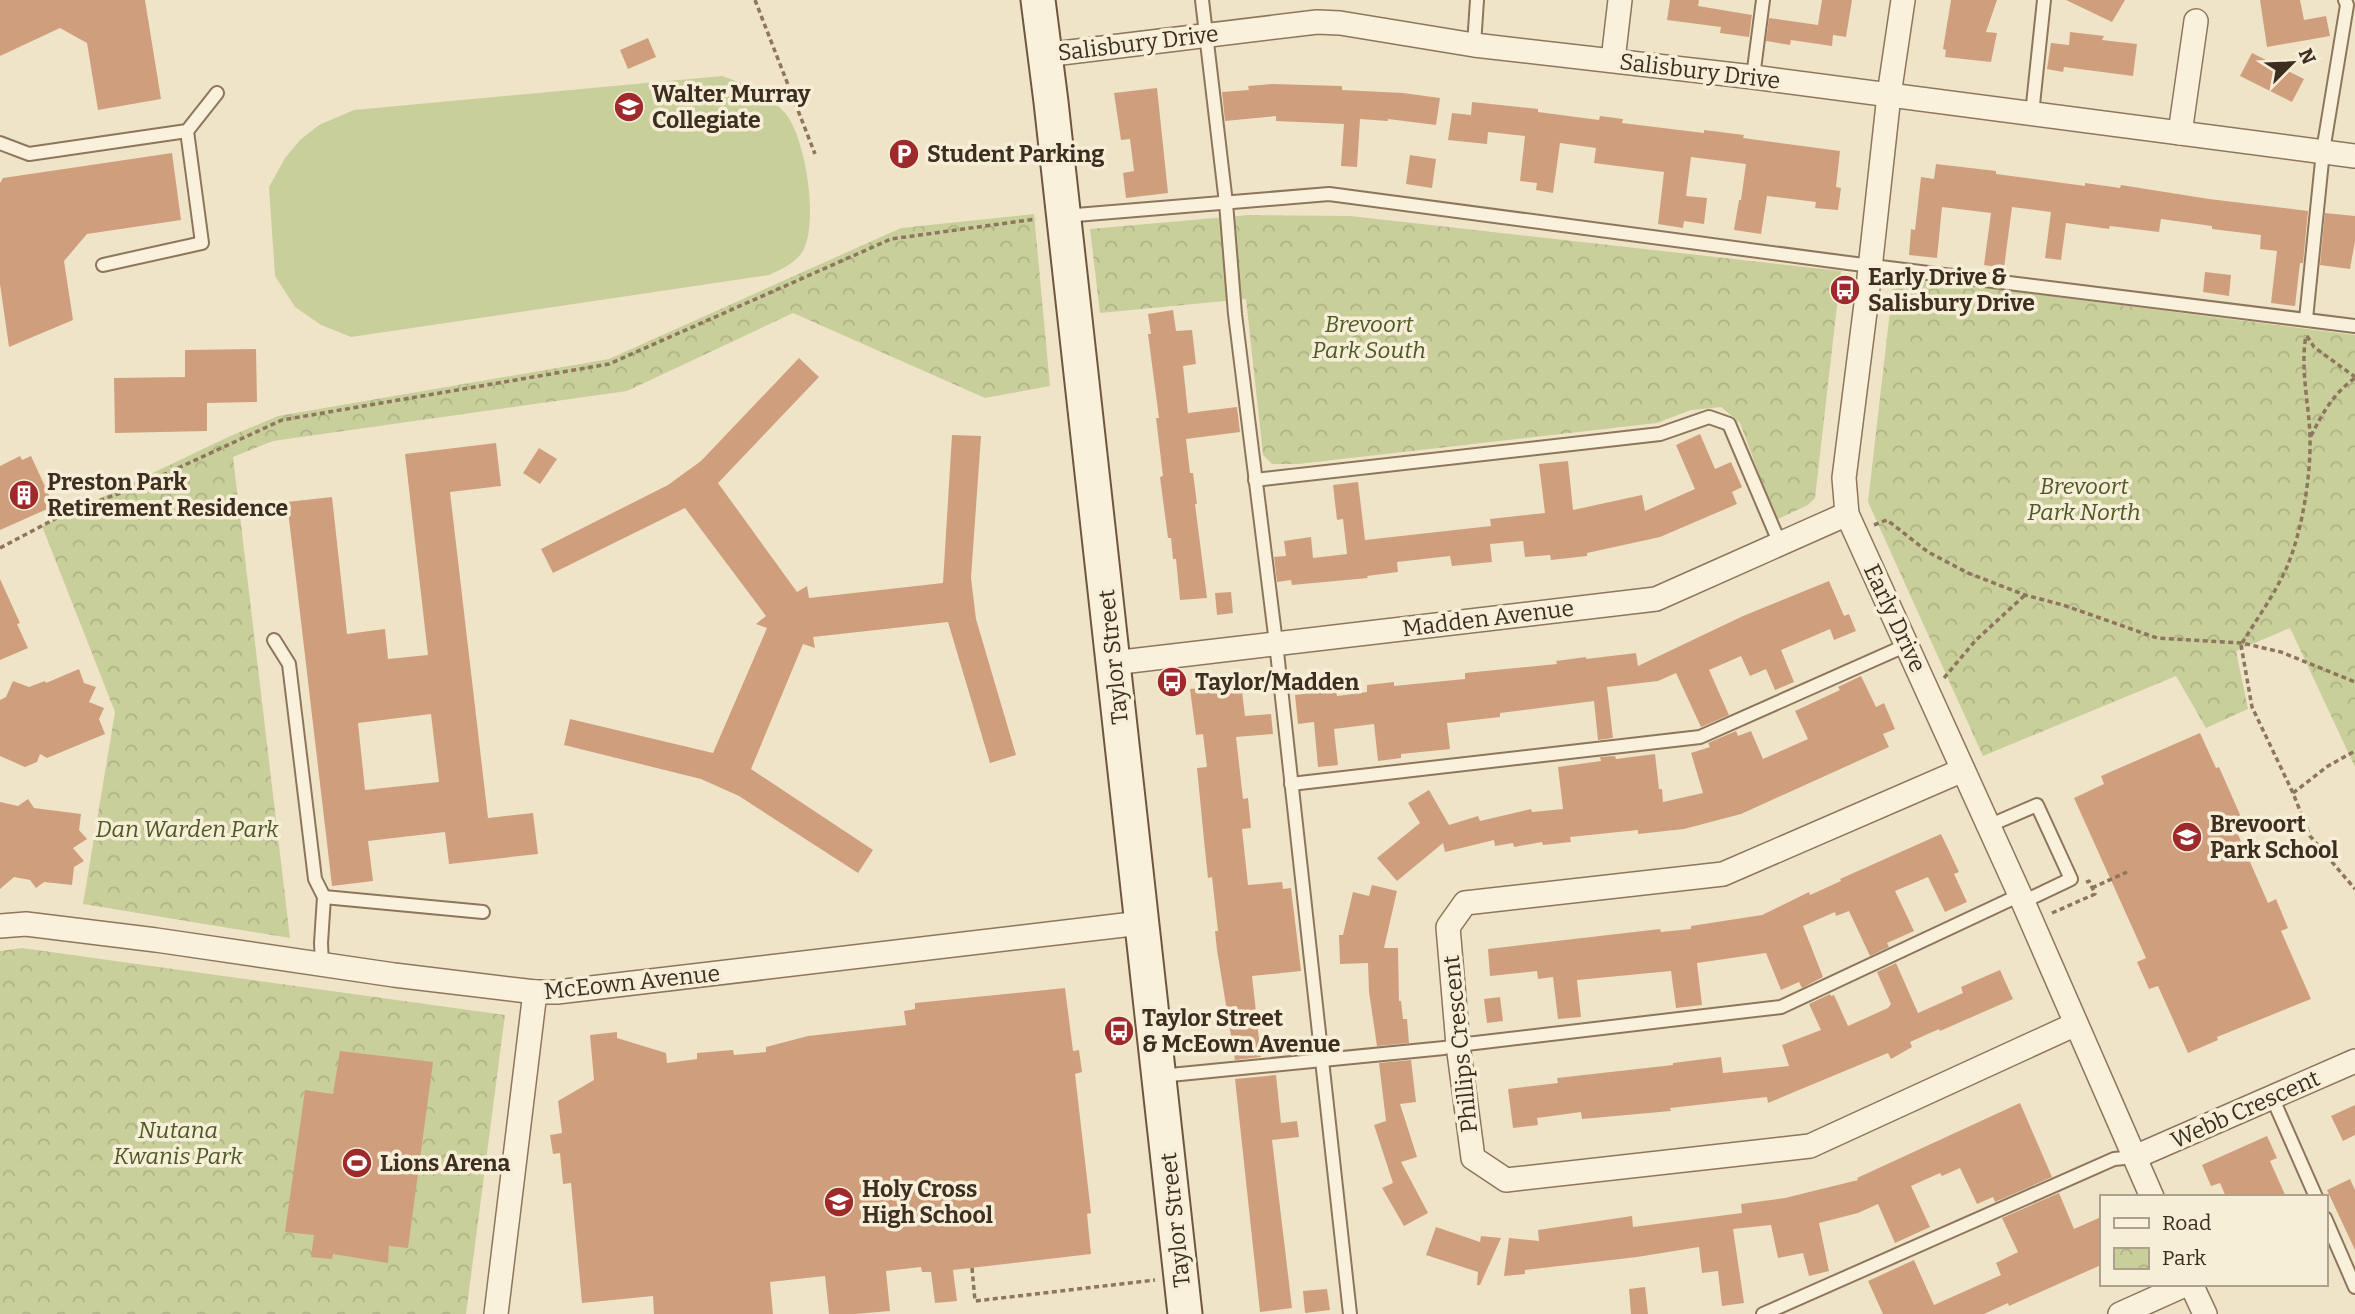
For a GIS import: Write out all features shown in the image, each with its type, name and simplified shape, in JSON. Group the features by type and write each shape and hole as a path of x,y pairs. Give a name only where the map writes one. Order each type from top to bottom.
{"main road":[{"name":"Taylor Street","path":"1038,0 1185,1314"}],"street":[{"path":"1612,60 1620,0"},
{"name":"Early Drive","path":"1903,0 1889,95 1844,478 1847,514 2021,898 2151,1195"},
{"name":"Salisbury Drive","path":"1045,55 1317,22 1340,11 1474,45 1753,77 2355,156"},
{"path":"2180,133 2196,21"},
{"name":"Madden Avenue","path":"1113,663 1656,598 1847,514"},
{"name":"Phillips Crescent","path":"1963,770 1723,874 1465,903 1448,927 1458,1045 1473,1158 1506,1180 1810,1146 2076,1024"},
{"name":"McEown Avenue","path":"0,926 26,924 322,965 535,992 557,992 1141,923"},
{"path":"496,1314 535,992"},
{"name":"Webb Crescent","path":"2135,1157 2355,1061"},
{"path":"2120,1314 2190,1286"},
{"path":"2193,1286 2204,1314"}],"lane":[{"path":"1202,0 1226,203 1235,314 1276,643 1350,1314"},
{"path":"1474,45 1477,0"},
{"path":"1753,77 1763,0"},
{"path":"2032,114 2044,0"},
{"path":"2306,319 2323,151 2347,5 2345,0"},
{"path":"0,143 29,154 187,131 217,93"},
{"path":"103,265 202,243 187,131"},
{"path":"1064,216 1329,194 2355,326"},
{"path":"1255,480 1660,434 1709,417 1729,424 1780,544"},
{"path":"274,640 289,664 315,879 324,897 322,965"},
{"path":"1291,784 1700,737 1907,645"},
{"path":"1160,1076 1321,1062 1781,1007 2021,898 2071,879 2037,805 1988,826"},
{"path":"324,897 483,912"},
{"path":"2272,1097 2315,1195"},
{"path":"1763,1314 2114,1159 2135,1157"},
{"path":"2327,1227 2355,1287"}],"path":[{"path":"755,0 815,154"},
{"path":"0,548 68,512 137,487 282,420 609,364 891,239 1064,216"},
{"path":"2306,319 2302,356 2310,438 2306,488 2299,527 2286,568 2241,644 2252,707 2293,793 2310,836 2355,889"},
{"path":"2306,334 2314,347 2355,377 2339,390 2322,413 2310,438"},
{"path":"1875,524 1887,520 1938,557 1968,573 2025,595 2157,638 2241,644 2281,652 2355,682"},
{"path":"1944,678 1976,640 2025,595"},
{"path":"2293,793 2328,766 2355,751"},
{"path":"2092,888 2127,872"},
{"path":"972,1268 975,1301 1181,1278"}],"green space":[{"path":"722,76 757,90 779,106 793,126 805,162 810,205 807,242 794,261 769,275 351,337 321,325 295,307 275,276 269,187 285,158 300,140 319,125 354,110"},
{"name":"Dan Warden Park","path":"1034,214 1050,386 985,398 793,313 627,391 273,441 233,457 290,938 83,904 115,712 42,526 278,416 609,359 901,228"},
{"name":"Brevoort Park South","path":"1249,215 1351,216 1841,271 1815,498 1808,505 1776,520 1740,423 1721,407 1691,410 1657,423 1298,464 1272,464 1263,455 1246,299 1100,313 1090,229"},
{"name":"Brevoort Park North","path":"1894,276 2355,335 2355,767 2290,628 2236,651 2248,709 2206,728 2176,676 1983,756 1868,502"},
{"name":"Nutana Kwanis Park","path":"22,948 505,1015 466,1314 0,1314 0,951"}],"building":[{"path":"0,0 145,0 161,99 98,110 87,43 60,28 0,56"},
{"path":"1670,0 1699,0 1698,6 1752,15 1749,37 1720,33 1721,27 1667,20"},
{"path":"1822,0 1852,0 1846,37 1833,35 1832,46 1791,40 1790,45 1766,41 1769,18 1818,25"},
{"path":"1951,0 1997,0 1986,32 1997,33 1991,62 1945,57 1946,50 1943,49"},
{"path":"2066,0 2125,0 2112,22"},
{"path":"2260,0 2300,0 2304,20 2326,16 2330,36 2267,47"},
{"path":"2070,32 2104,36 2102,40 2137,44 2133,76 2064,67 2063,72 2047,69 2051,43 2069,45"},
{"path":"648,38 656,57 628,69 620,50"},
{"path":"2252,53 2304,79 2292,102 2240,76"},
{"path":"1248,86 1342,86 1342,90 1440,98 1436,125 1388,119 1360,119 1357,167 1341,166 1344,124 1276,121 1276,116 1225,121 1222,92 1249,90"},
{"path":"1157,88 1168,193 1126,198 1123,173 1134,171 1130,139 1121,140 1114,93"},
{"path":"1472,102 1538,109 1538,112 1599,120 1600,116 1623,119 1622,123 1704,133 1704,130 1744,135 1743,138 1840,151 1836,187 1841,188 1838,210 1815,208 1816,202 1767,196 1761,234 1734,230 1746,164 1691,157 1686,196 1707,198 1704,224 1684,221 1683,228 1658,224 1664,172 1594,163 1596,148 1560,143 1553,193 1536,190 1537,183 1520,181 1525,136 1488,132 1487,144 1448,140 1452,113 1471,115"},
{"path":"172,153 181,220 87,234 64,261 73,320 9,347 0,284 0,183 3,178"},
{"path":"1410,155 1436,159 1432,188 1406,184"},
{"path":"1936,164 2085,186 2085,183 2120,188 2121,185 2308,211 2295,306 2271,303 2277,251 2260,249 2261,235 2161,219 2159,232 2066,223 2061,260 2045,258 2051,212 2012,207 2004,268 1984,265 1991,213 1942,207 1937,258 1909,255 1911,229 1915,230 1921,177 1934,179"},
{"path":"2325,213 2355,216 2355,241 2350,269 2320,265"},
{"path":"2205,272 2231,275 2229,296 2203,292"},
{"path":"1173,310 1176,331 1192,330 1196,364 1183,366 1188,413 1237,407 1240,432 1186,439 1190,473 1193,473 1207,598 1180,600 1176,559 1173,559 1171,538 1168,538 1160,477 1163,476 1156,418 1159,418 1148,334 1151,334 1148,314"},
{"path":"256,349 257,402 207,403 207,431 115,433 114,378 185,377 185,350"},
{"path":"799,358 819,377 718,483 797,592 807,586 809,598 943,583 952,435 981,436 971,578 976,619 1016,755 990,763 948,622 813,637 815,648 803,644 751,769 873,850 858,873 739,796 701,779 564,745 570,719 713,753 767,628 756,624 766,616 685,508 553,573 541,549 668,485 701,461"},
{"path":"1700,434 1715,469 1731,462 1742,487 1732,492 1737,504 1660,537 1587,553 1587,556 1551,560 1550,555 1525,557 1523,541 1490,544 1492,562 1452,566 1450,556 1397,562 1398,572 1367,576 1368,578 1292,585 1291,580 1277,582 1274,557 1286,556 1284,541 1311,537 1313,558 1347,554 1343,519 1337,520 1333,485 1358,482 1365,540 1491,526 1490,519 1545,513 1539,464 1568,461 1573,510 1642,495 1645,511 1695,489 1676,445"},
{"path":"496,443 501,486 450,492 488,818 533,813 538,854 449,864 445,832 368,841 373,881 332,886 287,502 332,497 347,634 385,629 388,659 428,655 405,454","holes":["431,714 439,782 365,790 358,723"]},
{"path":"539,448 557,459 540,484 523,473"},
{"name":"Preston Park Retirement Residence","path":"20,456 22,460 31,456 54,506 0,530 0,466"},
{"path":"0,579 28,648 0,660"},
{"path":"1829,581 1844,616 1849,614 1856,631 1834,640 1830,629 1781,650 1794,682 1775,690 1766,669 1750,676 1741,656 1709,670 1729,715 1701,727 1676,673 1658,681 1607,687 1613,738 1598,740 1594,701 1447,723 1450,749 1401,754 1401,758 1378,761 1374,724 1334,729 1338,765 1318,767 1314,722 1298,724 1295,695 1336,690 1337,696 1367,692 1367,685 1394,682 1394,686 1465,679 1465,673 1557,664 1556,661 1586,657 1636,653 1638,666 1743,616"},
{"path":"1231,592 1233,613 1217,615 1215,593"},
{"path":"79,669 84,683 96,687 89,702 104,708 99,719 105,734 47,758 40,754 37,762 25,767 0,756 0,700 6,697 13,681 29,687"},
{"path":"1861,676 1876,707 1884,703 1895,729 1883,734 1889,747 1741,814 1684,829 1638,834 1638,830 1570,837 1571,842 1543,845 1542,842 1514,847 1513,843 1495,846 1494,840 1445,852 1443,843 1397,881 1377,858 1420,823 1408,803 1429,790 1449,825 1478,816 1480,821 1531,809 1532,812 1563,809 1558,767 1601,761 1600,757 1615,756 1616,759 1655,754 1663,802 1703,793 1691,753 1710,747 1708,743 1736,731 1738,736 1751,731 1763,759 1808,739 1795,711 1840,690 1838,687"},
{"path":"1241,683 1245,716 1271,714 1273,734 1236,737 1243,799 1248,798 1251,828 1242,829 1248,885 1282,882 1283,889 1291,888 1301,971 1252,976 1261,1057 1235,1060 1217,950 1215,931 1218,931 1212,877 1208,878 1205,850 1197,768 1207,767 1203,734 1196,735 1190,689"},
{"path":"2200,733 2216,768 2219,767 2245,826 2236,830 2268,903 2276,899 2288,928 2281,931 2311,999 2217,1037 2218,1040 2188,1053 2158,986 2149,989 2137,962 2146,958 2074,798 2104,784 2101,776"},
{"path":"28,799 34,808 81,814 79,830 87,839 73,848 84,861 74,867 72,885 44,882 36,888 30,880 14,877 0,889 0,802 18,806"},
{"path":"1941,834 1959,872 1954,874 1967,902 1945,912 1928,877 1895,891 1914,931 1887,943 1889,947 1870,956 1849,911 1836,916 1835,912 1803,926 1823,977 1802,988 1799,982 1781,990 1766,953 1697,963 1702,1005 1676,1008 1671,971 1577,980 1581,1017 1558,1019 1553,977 1538,979 1537,971 1490,976 1488,949 1660,929 1661,932 1691,929 1691,926 1762,915"},
{"path":"1372,885 1397,891 1384,948 1398,948 1399,1001 1403,1019 1407,1019 1409,1043 1377,1046 1369,992 1368,963 1340,964 1339,935 1343,935 1353,892 1369,896"},
{"path":"1896,963 1918,1013 1963,993 1961,987 2000,970 2013,999 1910,1042 1912,1047 1891,1059 1888,1053 1768,1103 1767,1097 1670,1108 1671,1111 1582,1119 1581,1112 1537,1118 1538,1125 1513,1128 1508,1089 1558,1083 1557,1078 1721,1057 1723,1073 1789,1066 1782,1045 1821,1030 1809,1004 1830,994 1834,995 1848,1026 1888,1008 1891,1004 1877,972"},
{"name":"Holy Cross High School","path":"1065,988 1073,1051 1079,1050 1082,1072 1075,1074 1091,1213 1087,1214 1091,1254 953,1270 957,1301 935,1303 931,1272 922,1272 921,1267 886,1271 890,1311 829,1314 825,1276 770,1282 773,1314 654,1314 653,1296 582,1303 571,1183 563,1184 560,1153 553,1154 550,1135 562,1133 558,1101 594,1080 590,1035 617,1032 617,1038 666,1053 667,1063 697,1059 697,1053 733,1050 734,1055 766,1052 766,1047 808,1036 906,1025 904,1011 915,1009 915,1003"},
{"path":"1500,997 1503,1021 1487,1023 1484,999"},
{"name":"Lions Arena","path":"340,1051 433,1062 408,1248 389,1246 388,1263 333,1254 332,1259 311,1257 314,1235 285,1232 305,1090 333,1094"},
{"path":"1411,1060 1416,1102 1400,1104 1417,1157 1401,1162 1428,1213 1404,1226 1382,1188 1393,1183 1374,1125 1386,1121 1379,1063"},
{"path":"1276,1075 1281,1123 1297,1121 1299,1137 1272,1140 1292,1308 1260,1312 1235,1079"},
{"path":"2020,1103 2052,1177 1995,1202 1993,1197 1977,1204 1960,1168 1942,1176 1940,1173 1911,1186 1930,1227 1895,1243 1878,1204 1858,1213 1819,1223 1829,1271 1809,1276 1803,1253 1778,1258 1771,1225 1733,1229 1744,1303 1722,1306 1718,1271 1702,1273 1699,1247 1525,1270 1525,1274 1504,1276 1509,1238 1539,1241 1538,1230 1632,1216 1633,1227 1742,1213 1741,1204 1785,1198 1858,1180 1857,1178"},
{"path":"2355,1105 2355,1135 2343,1141 2331,1116"},
{"path":"2267,1136 2277,1158 2270,1161 2285,1195 2225,1195 2220,1183 2211,1186 2202,1165"},
{"path":"2350,1179 2355,1190 2355,1250 2327,1190"},
{"path":"2059,1193 2074,1229 2100,1217 2100,1265 2009,1306 2008,1303 1984,1314 1883,1314 1868,1281 1914,1260 1934,1305 2001,1275 1996,1263 2018,1252 2002,1218"},
{"path":"1436,1227 1480,1242 1481,1236 1501,1238 1480,1285 1477,1285 1478,1272 1426,1255"},
{"path":"1645,1287 1648,1314 1631,1314 1629,1289"},
{"path":"1327,1289 1330,1310 1305,1313 1303,1291"}],"place":[{"name":"Walter Murray Collegiate","path":"629,107"},
{"name":"Student Parking","path":"904,154"},
{"name":"Early Drive & Salisbury Drive","path":"1845,290"},
{"name":"Preston Park Retirement Residence","path":"24,495"},
{"name":"Taylor/Madden","path":"1172,682"},
{"name":"Brevoort Park School","path":"2187,837"},
{"name":"Taylor Street & McEown Avenue","path":"1119,1031"},
{"name":"Lions Arena","path":"357,1163"},
{"name":"Holy Cross High School","path":"839,1202"}]}
